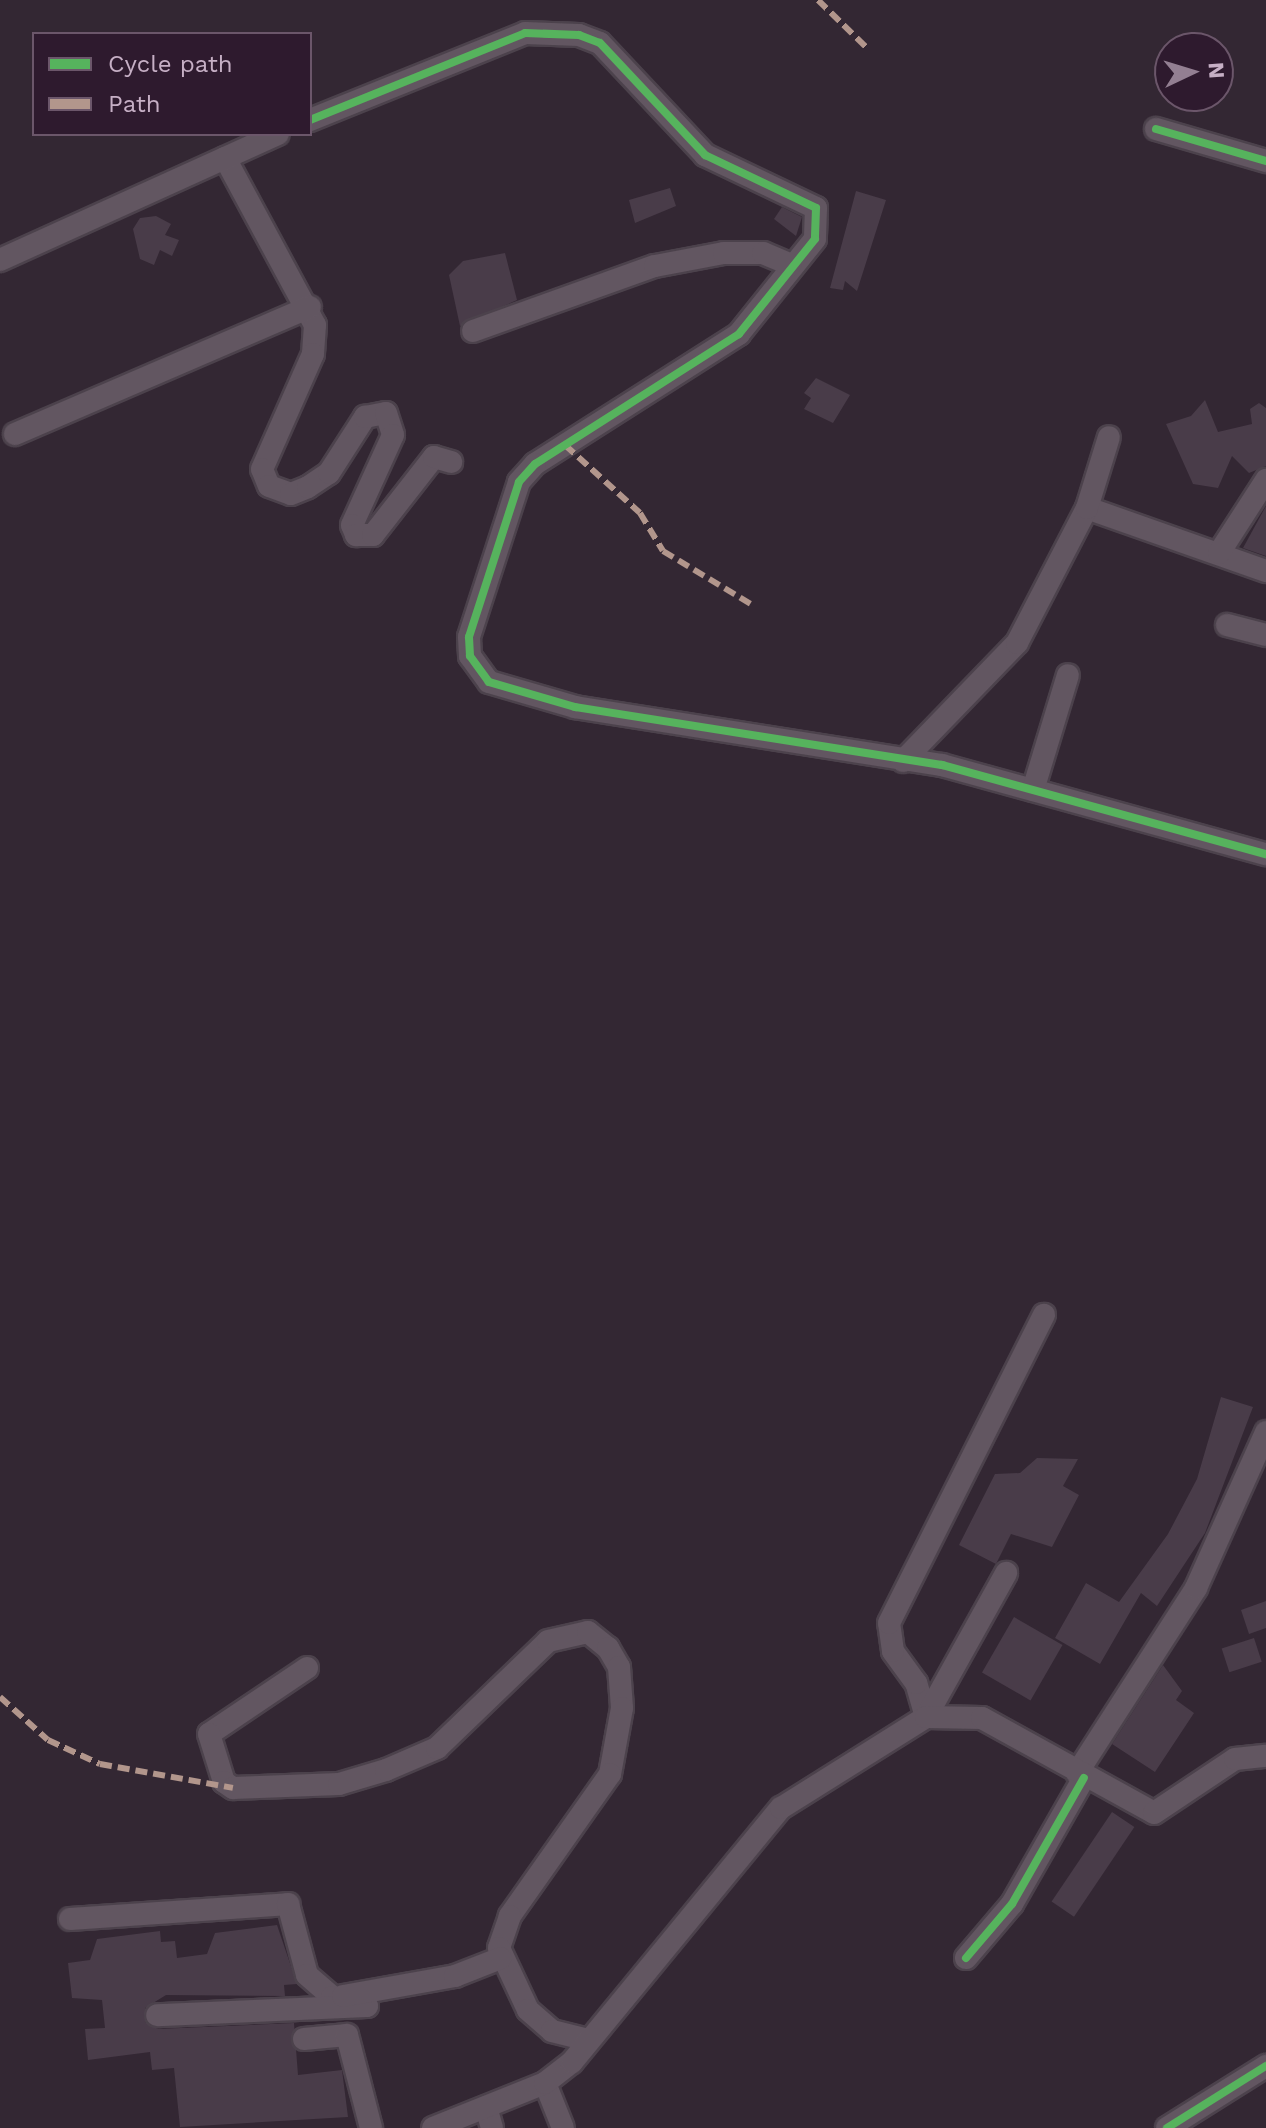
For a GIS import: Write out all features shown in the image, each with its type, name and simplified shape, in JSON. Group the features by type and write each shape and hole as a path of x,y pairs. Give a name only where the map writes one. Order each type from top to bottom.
{"street":[{"path":"312,119 525,33 579,35 600,43 705,155 816,208 815,239 791,265 739,334 535,464 519,482 469,637 470,656 505,691 903,761 1033,790 1266,854"},
{"path":"1156,129 1266,161"},
{"path":"0,260 274,136"},
{"path":"225,158 310,307 313,354 262,469 269,486 291,494 308,487 329,473 365,417 386,413 393,435 352,525 356,535 373,535 434,457 451,462"},
{"path":"473,331 655,266 724,253 763,253 791,265"},
{"path":"15,434 310,307"},
{"path":"903,761 1017,643 1087,508 1109,437"},
{"path":"1219,553 1266,480"},
{"path":"1087,508 1266,571"},
{"path":"1227,625 1266,635"},
{"path":"1033,790 1068,675"},
{"path":"926,1717 916,1683 893,1651 889,1623 1044,1315"},
{"path":"966,1958 1012,1904 1080,1776 1196,1588 1266,1432"},
{"path":"433,2128 489,2118 572,2062 585,2039 781,1808 926,1717 1006,1573"},
{"path":"307,1668 209,1734 224,1782 233,1788 339,1784 386,1770 437,1748 525,1655 548,1641 588,1632 608,1648 619,1667 622,1708 610,1774 510,1916 501,1958 528,2010 552,2031 585,2039"},
{"path":"926,1717 982,1718 1080,1776 1154,1813 1235,1759 1266,1756"},
{"path":"70,1919 288,1904 307,1975 332,1997 367,2006 157,2015"},
{"path":"332,1997 455,1976 501,1958"},
{"path":"304,2039 347,2035 371,2128"},
{"path":"1167,2128 1266,2066"},
{"path":"545,2083 563,2128"}],"building":[{"path":"670,188 676,206 635,223 629,200"},
{"path":"856,191 886,200 857,291 845,281 843,290 830,288"},
{"path":"782,207 802,217 796,236 774,219"},
{"path":"156,216 171,224 165,235 179,240 172,256 160,250 154,265 140,259 133,229 140,218"},
{"path":"505,253 517,300 460,326 449,275 463,261"},
{"path":"816,378 850,395 833,423 804,409 811,398 804,393"},
{"path":"1205,400 1218,432 1252,424 1250,409 1259,403 1266,408 1266,466 1249,473 1232,456 1218,488 1193,484 1166,424 1191,416"},
{"path":"1266,506 1266,556 1243,548"},
{"path":"1221,1397 1253,1407 1205,1533 1157,1606 1141,1593 1100,1664 1055,1638 1086,1583 1119,1602 1168,1534 1197,1479"},
{"path":"1037,1458 1078,1459 1063,1486 1079,1495 1052,1547 1011,1534 996,1564 959,1545 995,1474 1020,1473"},
{"path":"1266,1601 1266,1628 1249,1634 1241,1610"},
{"path":"1014,1617 1062,1645 1030,1700 982,1672"},
{"path":"1254,1638 1262,1662 1229,1672 1222,1649"},
{"path":"1163,1665 1182,1691 1176,1700 1194,1713 1155,1772 1112,1744"},
{"path":"1112,1812 1134,1827 1074,1917 1052,1902"},
{"path":"277,1925 297,1984 284,1985 285,1996 166,1995 145,2008 145,2022 158,2029 294,2023 298,2075 342,2070 348,2117 180,2127 174,2068 152,2070 150,2052 88,2060 85,2029 105,2028 102,2000 72,1998 68,1963 90,1960 97,1939 160,1931 161,1942 175,1941 177,1958 207,1954 215,1933"}],"marked path":[{"path":"818,0 866,47"},
{"path":"565,445 640,513 663,551 751,604"},
{"path":"0,1697 48,1740 100,1764 233,1788"}],"cycle path":[{"path":"312,119 525,33 579,35 600,43 705,155 816,208 815,239 739,334 535,464 519,482 469,637 470,656 489,682 575,707 942,765 1266,854"},
{"path":"1156,129 1266,161"},
{"path":"966,1958 1012,1904 1084,1778"},
{"path":"1167,2128 1266,2066"}]}
